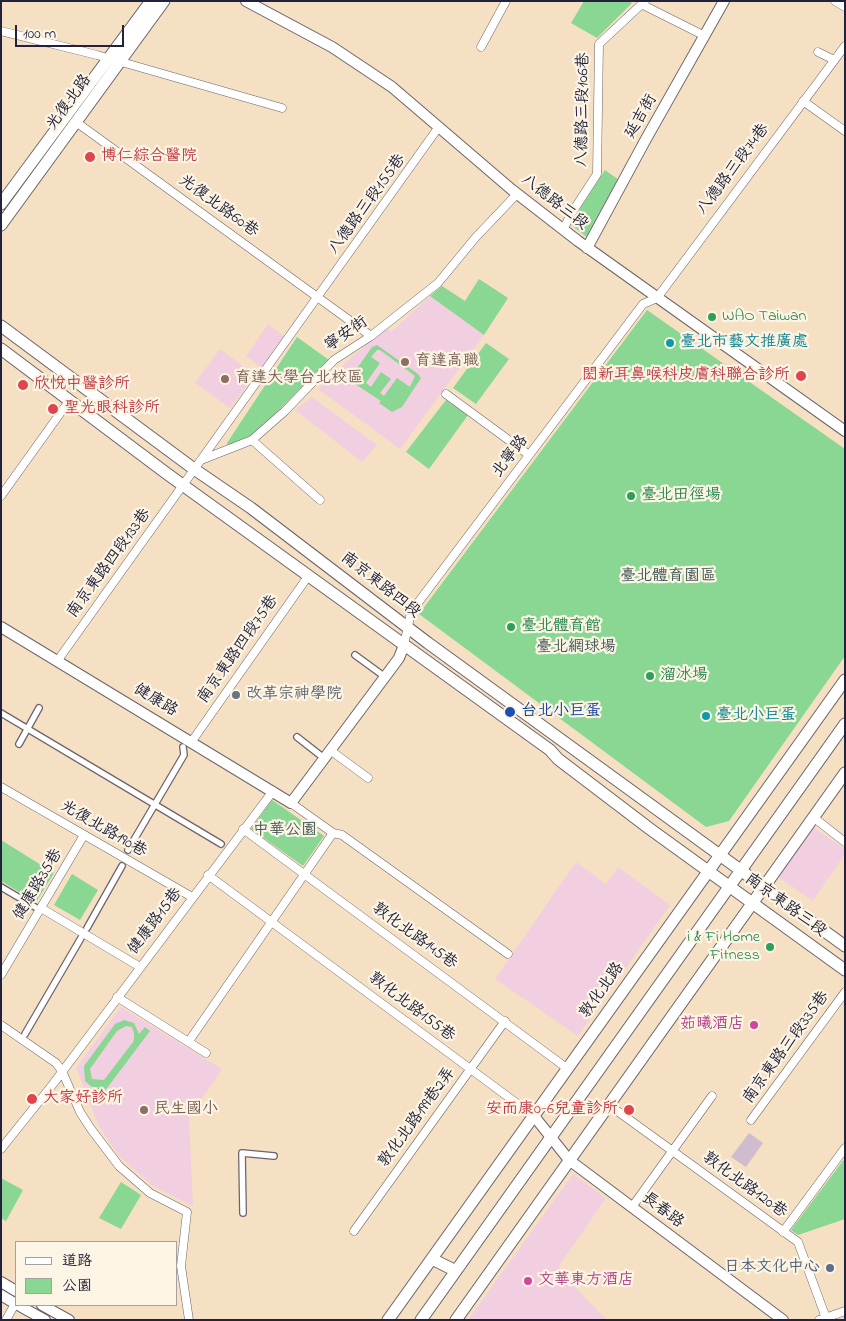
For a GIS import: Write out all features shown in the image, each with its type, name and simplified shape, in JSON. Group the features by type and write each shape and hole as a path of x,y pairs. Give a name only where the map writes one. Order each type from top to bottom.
{"main road":[{"name":"光復北路","path":"1,225 76,122 151,1"},
{"name":"光復北路","path":"1,204 164,1"},
{"name":"南京東路四段","path":"1,326 197,465 406,627 740,871"},
{"name":"南京東路四段","path":"1,349 69,401 550,750 603,794 730,885"},
{"name":"敦化北路","path":"388,1320 845,680"},
{"path":"421,1320 845,724"},
{"path":"456,1320 813,817 841,787 845,773"},
{"name":"南京東路三段","path":"740,871 845,946"},
{"name":"南京東路三段","path":"730,885 845,970"},
{"path":"432,1259 456,1271"}],"street":[{"name":"八德路三段","path":"246,1 332,47 392,87 517,194 587,248 845,431"},
{"path":"482,47 506,1"},
{"name":"延吉街","path":"587,248 724,1"},
{"path":"835,1 845,7"},
{"path":"644,3 705,36"},
{"name":"八德路三段106巷","path":"564,230 571,214 597,174 599,44 644,3"},
{"path":"1,31 282,108"},
{"name":"八德路三段74巷","path":"657,298 845,46"},
{"path":"818,52 834,60"},
{"path":"803,100 845,131"},
{"name":"光復北路60巷","path":"76,122 371,336"},
{"name":"八德路三段155巷","path":"197,465 438,128"},
{"name":"寧安街","path":"197,465 252,440 285,411 334,360 371,336 438,283 476,237 517,194"},
{"name":"北寧路","path":"404,644 406,627 411,612 643,304 657,298"},
{"path":"446,394 530,455"},
{"path":"1,496 69,401"},
{"path":"252,440 320,500"},
{"path":"183,484 197,465"},
{"name":"南京東路四段133巷","path":"58,660 183,484"},
{"name":"南京東路四段75巷","path":"192,741 308,575"},
{"name":"健康路","path":"1,627 273,790 333,833 342,834 508,954"},
{"path":"291,803 325,752 399,658 404,644"},
{"path":"355,655 381,674"},
{"path":"19,744 39,708"},
{"path":"1,713 221,844"},
{"path":"297,737 368,778"},
{"path":"128,850 184,755 183,747"},
{"name":"光復北路190巷","path":"1,787 192,898"},
{"name":"健康路15巷","path":"1,1149 273,790"},
{"path":"813,817 845,842"},
{"name":"敦化北路145巷","path":"243,829 568,1068"},
{"path":"189,1041 333,833"},
{"name":"健康路35巷","path":"1,975 38,908 84,836"},
{"path":"87,928 122,866"},
{"name":"敦化北路155巷","path":"208,875 534,1116"},
{"path":"1,887 140,967"},
{"path":"25,1034 81,938"},
{"name":"南京東路三段335巷","path":"751,1120 845,992"},
{"path":"117,997 206,1053"},
{"name":"敦化北路199巷2弄","path":"354,1232 505,1021"},
{"path":"1,1025 62,1070 80,1112 119,1166 150,1193 187,1212 181,1266 189,1320"},
{"path":"632,1207 712,1096"},
{"name":"敦化北路120巷","path":"609,1105 798,1242 822,1319"},
{"name":"長春路","path":"534,1116 569,1160 783,1320"},
{"path":"783,1232 845,1148"},
{"path":"243,1213 242,1153 274,1156"},
{"path":"1,1282 15,1289"},
{"path":"1,1295 15,1303"},
{"path":"6,1320 15,1306"},
{"path":"20,1306 45,1320"},
{"path":"44,1306 69,1320"},
{"path":"822,1319 845,1311"}],"shaded area":[{"name":"育達高職","path":"430,296 484,335 400,449 318,389 384,327 391,332"},
{"name":"育達大學台北校區","path":"268,324 285,337 262,368 246,356"},
{"name":"育達大學台北校區","path":"220,349 255,375 230,408 195,383"},
{"path":"312,397 377,445 362,462 295,410"},
{"path":"813,827 845,849 845,854 813,901 778,877"},
{"path":"576,862 606,884 618,867 670,905 578,1036 495,979"},
{"name":"民生國小","path":"121,1007 222,1069 189,1118 193,1206 153,1186 118,1155 99,1126 76,1068"},
{"path":"749,1133 763,1143 746,1167 731,1157"},
{"path":"573,1174 606,1198 559,1266 561,1273 607,1320 468,1320"}],"green space":[{"path":"584,1 628,1 632,3 597,38 571,23"},
{"path":"605,170 619,180 588,238 570,224"},
{"path":"479,279 508,298 484,335 430,296 442,286 465,301"},
{"name":"臺北體育園區","path":"647,310 845,449 845,656 729,821 706,827 419,614"},
{"path":"297,337 329,360 263,426 250,436 228,446 227,443"},
{"path":"486,343 509,359 476,404 453,388"},
{"path":"377,345 421,378 402,407 392,412 379,403 381,401 349,380 372,347","holes":["377,350 380,350 415,376 410,387 397,378 384,396 380,393 391,379 381,372 371,387 366,383 380,363 371,357"]},
{"path":"446,400 468,415 429,469 406,452"},
{"name":"中華公園","path":"272,800 324,836 303,866 251,829"},
{"path":"1,840 54,873 36,902 1,881"},
{"path":"72,874 98,890 80,920 54,905"},
{"path":"124,1020 134,1023 139,1034 145,1027 150,1031 98,1100 92,1095 98,1087 92,1087 85,1081 84,1066 115,1024","holes":["126,1026 132,1027 133,1042 104,1080 92,1079 90,1069 117,1031"]},
{"path":"845,1158 845,1219 798,1235 791,1230"},
{"path":"1,1178 23,1190 6,1221 1,1218"},
{"path":"121,1182 141,1195 121,1229 99,1218"}],"place":[{"name":"博仁綜合醫院","path":"90,157"},
{"name":"WAO Taiwan","path":"712,317"},
{"name":"臺北市藝文推廣處","path":"670,343"},
{"name":"育達高職","path":"405,362"},
{"name":"閎新耳鼻喉科皮膚科聯合診所","path":"801,376"},
{"name":"育達大學台北校區","path":"225,379"},
{"name":"欣悅中醫診所","path":"23,385"},
{"name":"聖光眼科診所","path":"53,409"},
{"name":"臺北田徑場","path":"631,496"},
{"name":"臺北體育館","path":"511,627"},
{"name":"溜冰場","path":"650,676"},
{"name":"改革宗神學院","path":"236,695"},
{"name":"台北小巨蛋","path":"510,712"},
{"name":"臺北小巨蛋","path":"706,716"},
{"name":"i & Fi Home Fitness","path":"770,947"},
{"name":"茹曦酒店","path":"754,1025"},
{"name":"大家好診所","path":"32,1099"},
{"name":"民生國小","path":"144,1110"},
{"name":"安而康0-6兒童診所","path":"629,1110"},
{"name":"日本文化中心","path":"830,1268"},
{"name":"文華東方酒店","path":"528,1281"}],"park label":[{"name":"臺北網球場","path":"576,648"}]}
